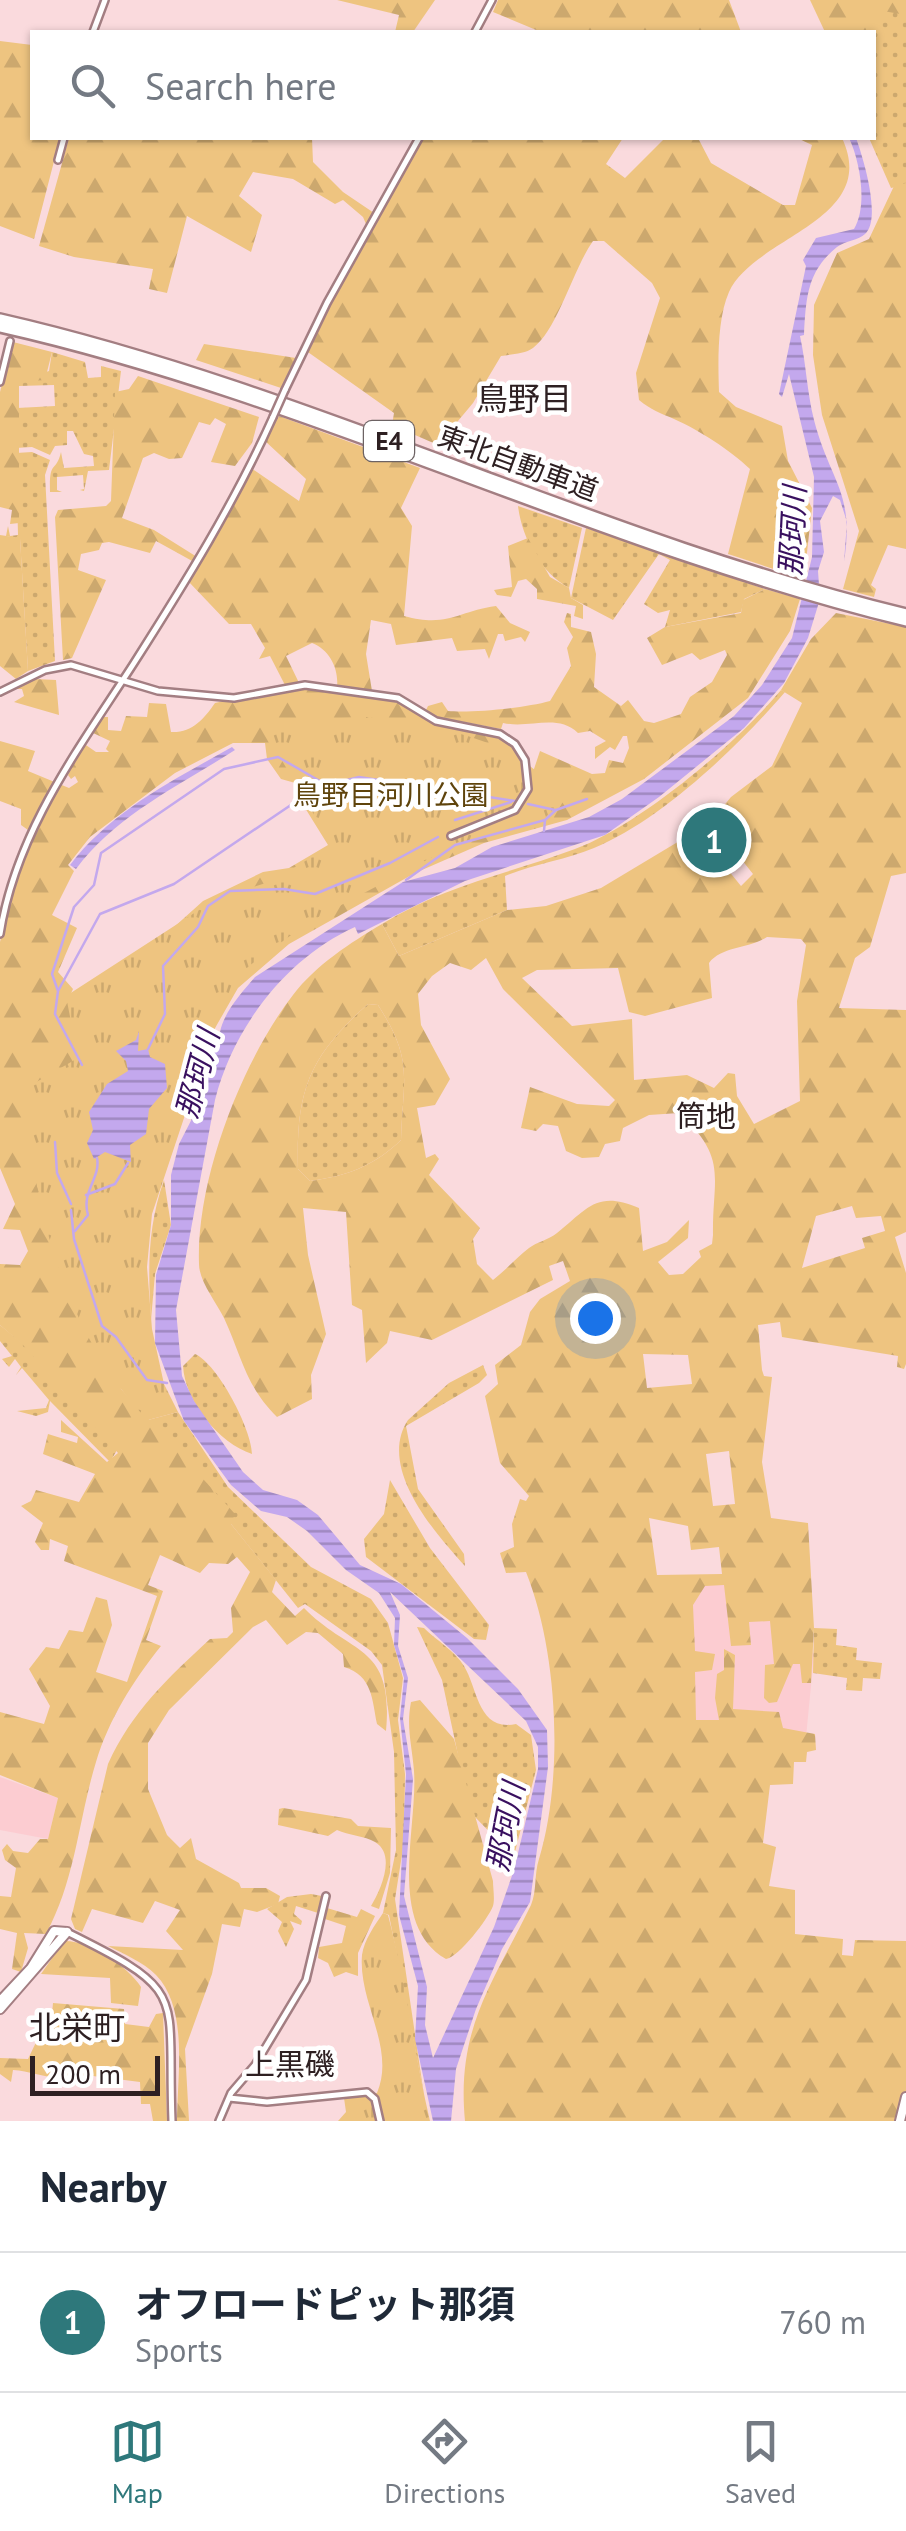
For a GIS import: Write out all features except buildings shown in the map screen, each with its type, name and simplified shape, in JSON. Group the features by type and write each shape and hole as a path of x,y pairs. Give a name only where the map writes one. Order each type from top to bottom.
{"highway":[{"name":"東北自動車道","path":"0,323 254,401 772,580 906,618"}],"main road":[{"path":"0,2001 24,1976 54,1931 68,1932"},
{"path":"0,2009 68,1932"},
{"path":"900,2121 906,2097"}],"street":[{"path":"94,30 105,0"},
{"path":"476,30 492,0"},
{"path":"58,160 63,140"},
{"path":"0,934 13,884 57,779 124,680 228,510 327,303 418,140"},
{"path":"0,382 10,340"},
{"path":"0,692 62,666 87,667 158,691 234,698 294,685 390,696 436,721 483,728 508,739 521,752 528,771 522,803 502,818 451,836"},
{"path":"219,2121 228,2098 255,2065 306,1980 326,1896"},
{"path":"68,1932 142,1970 164,1994 170,2015 172,2121"},
{"path":"228,2098 256,2102 367,2092 375,2099 380,2121"}],"shaded area":[{"path":"850,140 857,140 870,187 870,226 862,236 837,247 819,266 810,286 804,335 800,336 814,420 844,502 846,520 840,500 833,496 820,521 824,552 818,571 820,599 808,638 784,683 744,728 605,835 465,881 358,934 355,927 330,940 285,976 266,998 235,1047 215,1100 176,1310 182,1376 194,1401 243,1472 263,1490 297,1500 318,1515 360,1565 401,1584 467,1638 518,1689 547,1730 548,1767 530,1902 502,1949 476,2009 456,2069 451,2121 433,2121 415,2039 418,1986 399,1915 406,1774 400,1718 404,1678 394,1645 395,1618 379,1593 346,1570 307,1531 287,1517 261,1511 231,1485 184,1421 155,1343 156,1275 171,1225 171,1175 179,1144 198,1107 199,1084 205,1084 209,1054 215,1052 229,1010 255,977 403,882 455,868 492,847 589,817 622,799 734,716 762,685 792,638 812,557 814,477 789,374 782,397 779,394 806,266 803,260 816,238 854,229 858,219 861,184","holes":["390,1592 526,1721 538,1747 538,1769 514,1870 494,1927 433,2058 425,2025 427,1987 404,1896 413,1779 403,1719 408,1678 398,1646 400,1615"]},
{"path":"232,747 235,750 129,817 76,869 70,865 124,812"},
{"path":"139,1031 138,1051 148,1049 150,1057 165,1064 167,1088 149,1109 146,1134 130,1145 131,1162 105,1152 94,1159 87,1143 93,1130 89,1112 107,1084 128,1071 126,1061 116,1051 136,1040"},
{"path":"772,1577 814,1655 806,1737 691,1729 687,1579"},
{"path":"0,1777 58,1798 48,1839 0,1830"}],"green space":[{"path":"337,0 435,0 414,30 395,30 399,15"},
{"path":"498,0 729,0 740,30 536,30 493,12"},
{"path":"810,0 906,0 906,15 883,11 866,30 824,30"},
{"path":"882,10 906,12 906,185 891,188 870,140 876,140 876,30 864,30"},
{"path":"0,41 30,45 30,140 59,140 34,239 0,226"},
{"path":"68,140 312,140 313,162 343,192 377,215 420,140 622,140 606,164 625,178 663,140 699,140 711,163 783,205 795,205 812,145 801,140 842,140 849,166 844,189 830,209 742,273 725,303 719,341 719,392 736,407 782,426 788,461 812,508 804,579 728,554 750,469 704,435 639,400 636,373 660,298 652,283 604,241 593,241 542,339 530,350 501,356 473,403 438,445 392,425 394,413 305,350 369,231 363,217 343,200 335,204 293,179 253,172 239,196 262,215 251,252 187,216 167,293 149,289 153,269 74,257 39,246"},
{"path":"906,183 906,549 888,545 871,585 876,589 874,597 843,589 859,531 822,415 813,355 814,305 837,253 869,239 894,186"},
{"path":"13,342 52,352 45,380 19,382 19,523 10,524 12,510 0,507 0,392"},
{"path":"204,344 296,358 281,388 196,360"},
{"path":"52,352 85,362 88,378 101,377 101,366 121,371 109,470 88,471 84,491 80,490 84,489 83,475 57,477 57,490 62,492 50,492 52,470 61,452 64,468 94,466 93,456 84,454 73,431 67,431 67,445 55,446 50,455 32,447 16,448 17,408 55,406 54,385 19,386 19,381 49,371"},
{"path":"138,376 259,417 252,443 235,466 211,462 226,424 215,418 210,425 199,422 182,458 169,459 154,453 143,458 122,518 154,530 197,557 194,562 156,541 150,553 109,542 102,543 99,550 81,554 78,570 106,580 72,658 63,660 55,517 58,510 106,506 111,501 115,392 129,389"},
{"path":"279,416 420,468 401,508 412,526 404,616 442,619 496,606 510,623 530,632 525,642 521,637 505,641 503,634 498,634 489,659 485,649 457,651 452,638 396,645 391,624 371,620 366,654 372,691 337,687 332,661 312,643 286,656 301,687 397,700 435,723 500,737 517,751 524,766 163,937 203,901 263,872 289,868 328,845 297,795 306,786 281,779 267,759 265,743 233,743 175,773 90,837 68,865 74,871 52,915 77,928 58,972 73,989 68,1000 80,1056 121,1389 235,1514 231,1524 276,1580 272,1592 295,1616 304,1608 366,1654 383,1681 387,1702 386,1731 377,1724 366,1683 344,1667 343,1654 318,1633 306,1632 287,1645 266,1620 253,1627 169,1710 148,1743 148,1789 167,1835 180,1848 191,1838 196,1859 239,1883 241,1888 266,1888 280,1896 278,1904 257,1912 244,1909 240,1927 222,1924 212,1974 185,2049 189,2121 177,2121 179,2044 173,2006 156,1975 108,1946 183,1950 166,1931 180,1910 155,1901 143,1923 92,1909 82,1932 75,1929 71,1919 108,1764 140,1711 166,1682 210,1639 227,1638 233,1632 231,1608 250,1572 237,1557 228,1564 209,1563 200,1573 160,1555 148,1585 163,1591 146,1640 161,1646 108,1731 96,1762 64,1892 46,1934 24,1933 28,1948 21,1972 12,1969 17,1933 0,1929 0,1896 11,1897 16,1868 5,1860 2,1850 7,1844 13,1851 28,1853 40,1839 48,1839 58,1798 0,1775 0,1712 44,1724 50,1706 29,1669 46,1647 59,1649 69,1630 83,1632 96,1597 107,1600 112,1625 96,1672 127,1682 157,1596 64,1561 68,1546 50,1539 49,1550 41,1550 35,1542 43,1523 21,1506 31,1501 36,1490 79,1502 95,1474 43,1454 48,1434 77,1443 78,1437 61,1432 61,1420 107,1462 118,1453 23,1345 0,1325 0,1264 20,1265 28,1251 20,1230 3,1229 15,1204 0,1168 0,942 14,885 35,835 21,825 21,809 0,801 0,741 35,751 28,771 69,788 78,782 75,776 71,779 68,775 83,743 96,752 109,752 106,749 110,741 91,732 101,717 108,717 108,730 121,731 126,716 147,717 149,703 166,704 171,732 178,732 197,724 215,703 286,687 270,656 259,659 265,648 251,624 229,624 188,581 251,468 299,501 306,479 265,441"},
{"path":"32,452 50,460 45,475 55,661 28,671 20,539 6,536 8,526 10,536 18,535 16,453"},
{"path":"518,506 582,528 569,588 549,573 534,553"},
{"path":"586,528 765,589 744,599 741,612 665,627 670,610 658,613 644,604 670,560 659,554 613,620 571,598"},
{"path":"0,535 20,538 28,671 16,679 0,666"},
{"path":"528,538 550,577 569,588 571,598 583,605 583,619 574,616 576,606 537,599 537,589 526,579 518,581 511,597 497,595 494,590 512,587 508,546"},
{"path":"765,589 800,599 790,631 748,698 644,779 567,820 484,843 415,873 289,944 238,988 203,1049 204,983 533,772 540,751 592,774 605,773 609,760 623,763 629,748 627,736 623,736 615,750 610,747 595,759 595,747 606,741 590,731 578,733 552,723 503,723 501,729 433,716 425,712 428,706 442,702 448,711 471,711 550,701 571,666 567,648 573,637 564,622 567,613 571,614 571,627 591,632 596,654 594,687 621,706 628,700 644,721 654,723 681,714 690,697 712,682 727,655 725,650 700,660 692,653 662,665 647,638 665,627 741,613 743,600"},
{"path":"836,613 906,627 906,873 891,876 870,947 855,958 839,1008 906,1010 906,1232 895,1237 906,1273 906,1364 904,1369 897,1367 898,1356 782,1337 780,1322 758,1325 762,1370 764,1376 772,1377 762,1462 771,1518 808,1523 814,1628 811,1683 802,1683 800,1664 793,1664 777,1702 769,1703 764,1698 765,1665 774,1664 770,1621 749,1622 751,1645 731,1646 724,1585 705,1586 693,1605 695,1651 715,1654 712,1670 695,1672 696,1720 719,1720 715,1698 717,1674 724,1670 724,1649 735,1655 733,1709 779,1712 783,1728 815,1734 816,1750 807,1752 806,1762 794,1762 793,1784 770,1785 763,1843 776,1847 769,1886 795,1890 795,1934 843,1939 842,1955 853,1956 855,1940 906,1941 906,2121 465,2121 466,2059 472,2032 491,1983 533,1900 547,1826 554,1753 551,1676 537,1604 526,1572 506,1573 500,1553 514,1547 512,1524 520,1499 526,1501 529,1496 500,1463 485,1396 498,1384 495,1365 521,1345 530,1312 540,1299 570,1281 563,1261 549,1266 553,1280 432,1340 390,1331 387,1343 366,1363 362,1310 352,1305 346,1212 303,1208 308,1255 326,1334 311,1375 312,1399 277,1417 251,1382 202,1277 200,1231 205,1195 226,1122 274,1022 323,964 382,924 399,956 507,910 546,906 601,888 706,825 709,829 702,838 741,886 753,874 711,821 731,797 772,766 802,703 781,690 811,639","holes":["767,937 801,939 806,945 797,1001 800,1101 754,1124 737,1096 735,1074 728,1073 714,1088 687,1075 634,1080 632,1019 572,1026 522,978 537,970 618,968 629,1012 645,1016 712,998 709,963 714,957","486,958 503,989 615,1100 609,1106 577,1104 530,1087 521,1128 536,1131 543,1124 558,1126 566,1151 582,1158 599,1157 605,1144 620,1141 623,1128 649,1115 679,1113 695,1129 705,1143 714,1170 713,1235 712,1244 699,1251 701,1257 683,1274 669,1275 658,1262 688,1238 689,1220 667,1242 643,1251 639,1208 613,1201 585,1209 554,1235 529,1248 493,1280 477,1264 473,1239 480,1228 429,1175 439,1159 435,1154 426,1158 417,1108 435,1105 450,1079 421,1025 418,994 432,976 450,963 471,970","368,1004 378,1005 402,1056 401,1140 381,1157 359,1168 310,1181 298,1169 300,1117 310,1077 332,1041","852,1206 856,1218 881,1216 885,1231 862,1238 865,1248 802,1268 816,1216","643,1354 688,1355 692,1384 647,1388","729,1451 735,1504 713,1506 706,1454","649,1518 688,1526 691,1550 719,1547 722,1574 657,1575"]},
{"path":"35,679 56,680 59,715 14,702 24,696 22,689 14,689"},
{"path":"781,690 785,692 722,758 645,820 594,848 505,876 507,910 399,956 382,924 452,890 601,837 686,780 739,734"},
{"name":"鳥野目河川公園","path":"367,717 448,731 500,748 544,778 562,800 542,821 455,845 309,922 249,966 231,991 211,1037 152,1214 147,1267 152,1329 164,1384 178,1412 148,1420 96,1350 58,1266 35,1176 26,1088 78,1058 66,996 216,899 272,881 332,845 268,737 316,719"},
{"path":"368,1004 378,1005 402,1056 401,1140 381,1157 359,1168 310,1181 298,1169 298,1141 310,1077 332,1041"},
{"path":"164,1180 171,1225 155,1274 151,1320 150,1250"},
{"path":"0,1325 23,1344 117,1450 110,1462 50,1401 48,1412 36,1416 17,1411 46,1408 49,1400 22,1368 16,1375 21,1367 15,1359 9,1367 2,1359 12,1356 0,1341"},
{"path":"195,1354 214,1370 232,1399 252,1454 216,1431 197,1407 183,1366"},
{"path":"483,1365 487,1375 479,1383 406,1426 418,1489 464,1554 465,1566 413,1498 399,1458 400,1438 408,1420 449,1383"},
{"path":"178,1412 228,1487 311,1567 371,1599 388,1623 403,1678 398,1720 405,1774 404,1842 395,1899 424,2095 389,1915 383,1913 396,1850 394,1752 382,1665 371,1651 305,1604 298,1608 148,1420"},
{"path":"390,1480 430,1548 489,1625 486,1640 474,1639 366,1557 364,1539 384,1514"},
{"path":"417,1627 424,1628 460,1661 481,1707 494,1722 516,1724 531,1735 536,1770 515,1852 511,1854 475,1817 468,1802 442,1680"},
{"path":"814,1628 837,1629 836,1645 857,1648 856,1660 882,1663 880,1679 863,1678 862,1691 846,1690 847,1678 813,1673"},
{"path":"420,1700 454,1739 493,1881 494,1903 490,1912 465,1945 446,1959 428,1943 416,1923 411,1899 414,1771 409,1720 411,1702"},
{"path":"279,1809 351,1819 358,1826 391,1828 390,1873 379,1909 371,1906 385,1873 382,1848 371,1840 337,1830 328,1836 278,1825"},
{"path":"322,1896 318,1913 296,1906 294,1914 302,1921 301,1925 290,1921 294,1929 286,1947 278,1931 282,1922 267,1909 287,1897"},
{"path":"327,1908 357,1917 361,1909 375,1916 358,1953 358,1976 346,1972 334,1977 328,1963 318,1958 319,1947 342,1943 346,1926 325,1919"},
{"path":"383,1913 388,1915 394,1941 430,2121 338,2121 346,2112 344,2098 377,2093 382,2076 380,2042 365,1990 362,1955 367,1938"},
{"path":"64,1941 96,1950 127,1971 141,1987 138,2006 111,2003 110,1978 41,1974"},
{"path":"53,2003 124,2009 125,2024 149,2027 156,2014 163,2013 167,2121 153,2121 150,2104 141,2104 140,2082 85,2075 84,2084 60,2086 60,2078 13,2070 11,2082 0,2074 0,2058 28,2059 40,2034 50,2034"}],"waterway":[{"path":"82,1065 55,1014 58,991 52,974 74,907 94,885 101,853 224,769 278,757 325,784"},
{"path":"58,991 100,914 174,884 316,788 359,777 515,801"},
{"path":"544,831 545,820 556,810 587,799"},
{"path":"455,820 511,802"},
{"path":"528,804 555,810"},
{"path":"406,880 455,845 545,820"},
{"path":"148,1049 165,1014 163,966 198,927 208,906 230,891 284,889 315,894 390,863 438,837"},
{"path":"55,1142 57,1173 71,1204"},
{"path":"75,1231 88,1215 87,1199 97,1158"},
{"path":"86,1195 115,1184 128,1163"},
{"path":"71,1210 74,1239 102,1326 116,1337 147,1380 167,1383"}],"place":[{"name":"オフロードピット那須","path":"714,840"}],"district":[{"name":"鳥野目","path":"524,399"},
{"name":"筒地","path":"706,1117"},
{"name":"北栄町","path":"77,2028"},
{"name":"上黒磯","path":"290,2065"}],"water label":[{"name":"那珂川","path":"793,531"},
{"name":"那珂川","path":"198,1074"},
{"name":"那珂川","path":"506,1827"}]}
